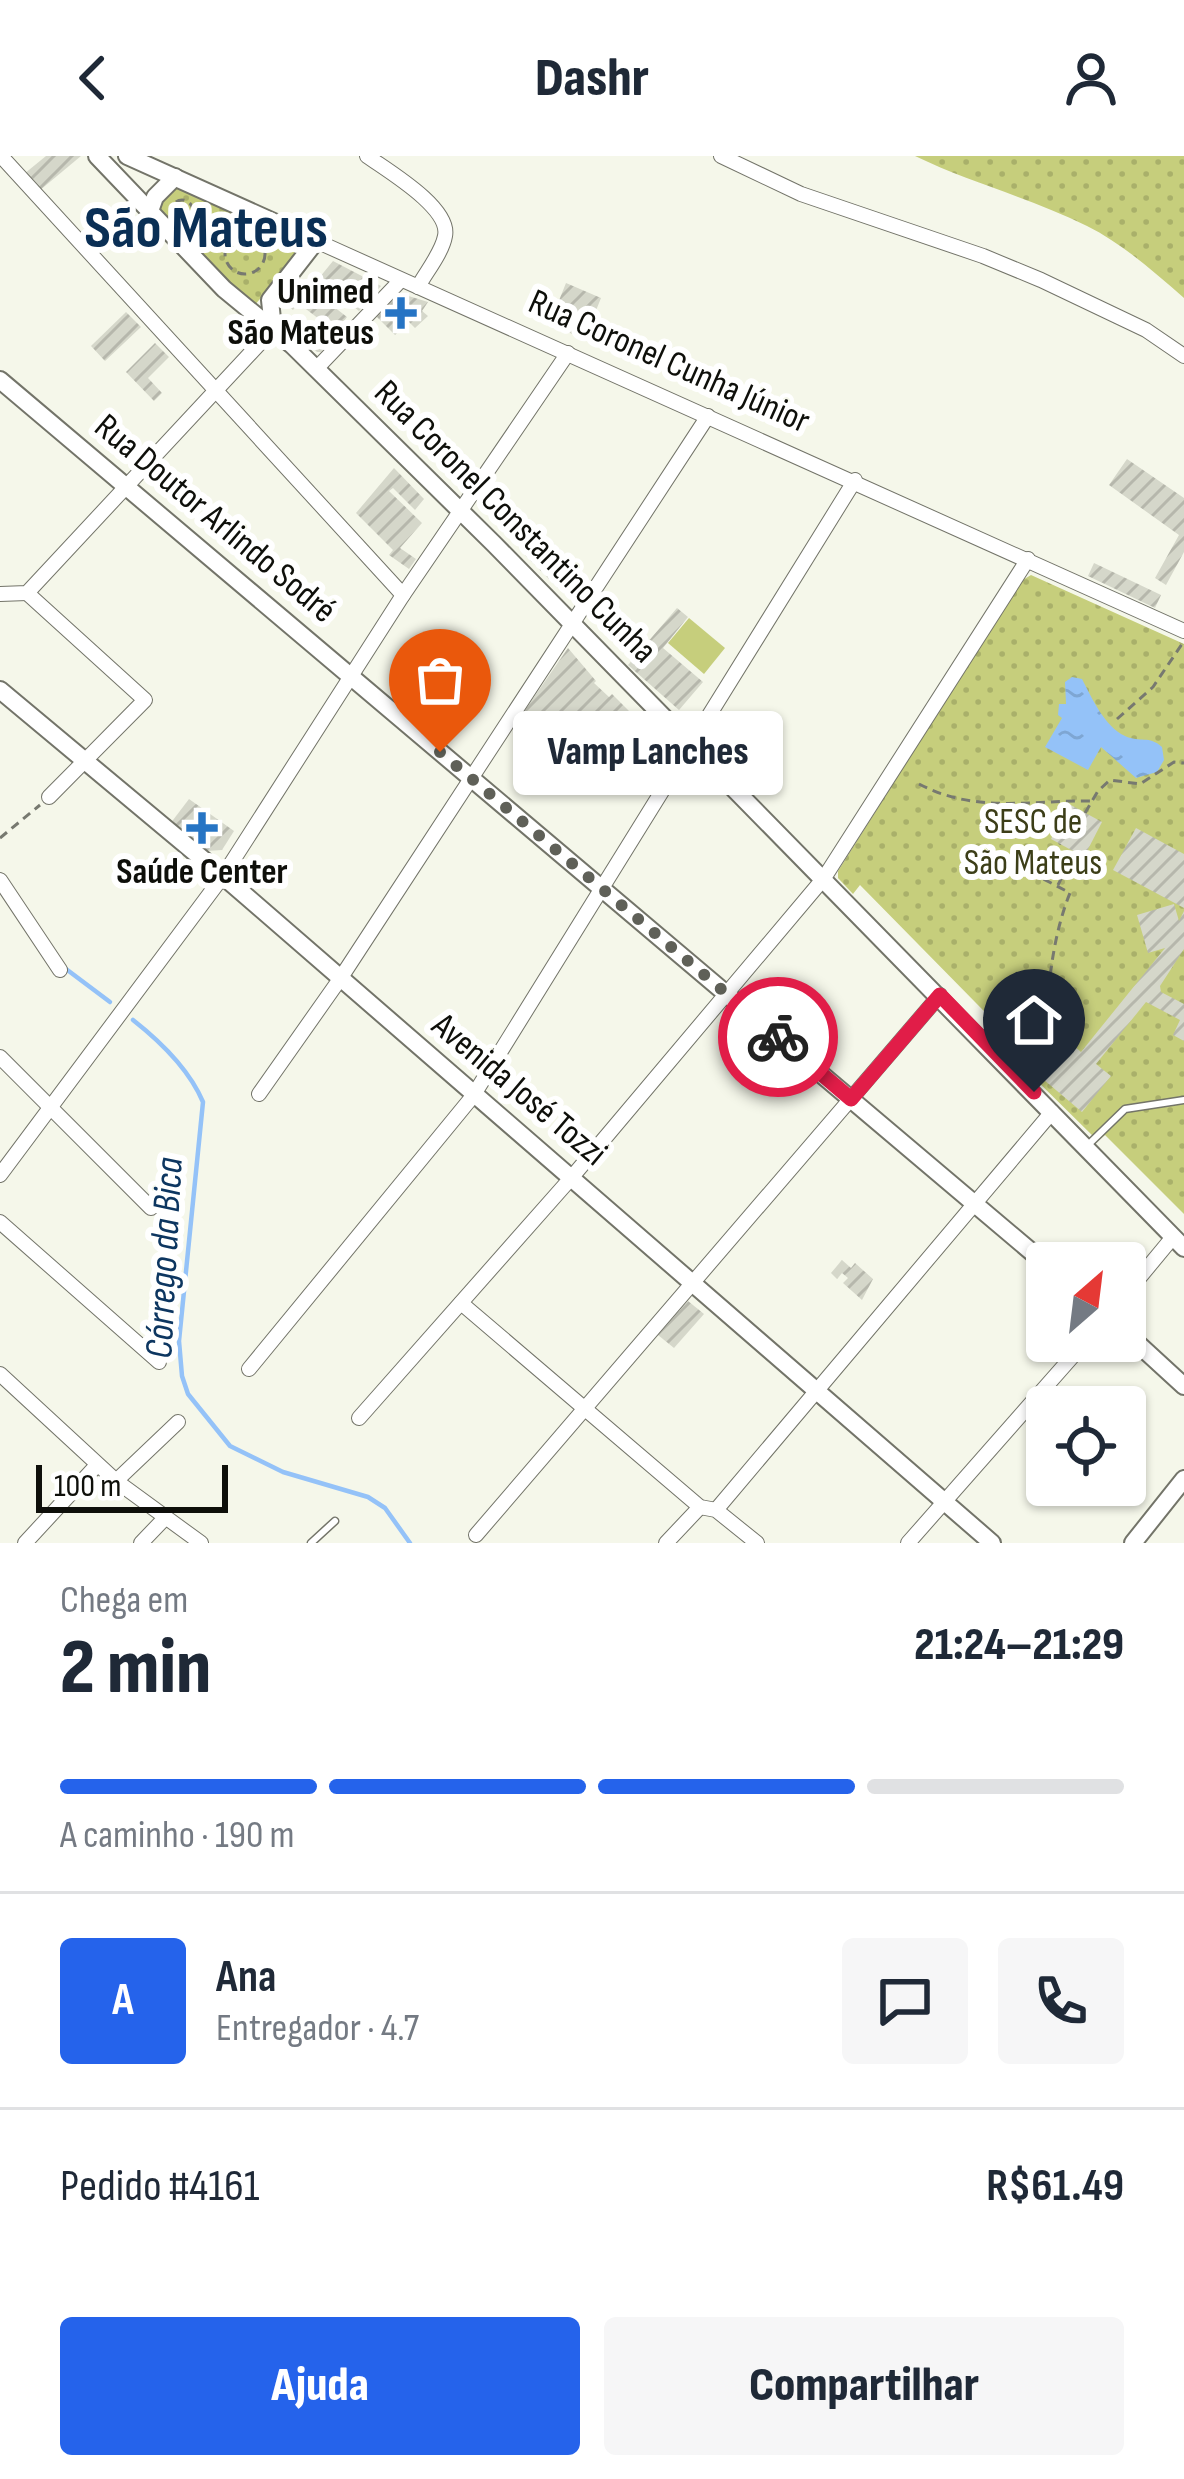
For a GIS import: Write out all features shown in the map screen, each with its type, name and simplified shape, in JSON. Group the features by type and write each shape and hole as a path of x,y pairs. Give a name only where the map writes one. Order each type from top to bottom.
{"street":[{"path":"2,156 403,595"},
{"name":"Rua Coronel Constantino Cunha","path":"98,156 245,309 316,369 691,743 1179,1242"},
{"name":"Rua Coronel Cunha Júnior","path":"127,156 855,480 1183,637"},
{"path":"367,156 428,202 446,225 446,238 418,287"},
{"path":"721,156 801,194 1041,280 1146,330 1184,356"},
{"path":"150,212 155,197 175,177"},
{"path":"245,309 270,300 316,241"},
{"path":"316,369 401,280"},
{"path":"27,593 274,329 270,300"},
{"path":"0,1175 223,876 349,677 568,352"},
{"name":"Rua Doutor Arlindo Sodré","path":"0,380 1026,1248"},
{"path":"259,1094 340,979 708,416"},
{"path":"249,1369 473,1096 855,480"},
{"path":"359,1418 572,1178 824,878 1028,559"},
{"path":"0,594 27,593 144,697 145,703 49,797"},
{"name":"Avenida José Tozzi","path":"0,690 223,876 992,1543"},
{"path":"0,880 60,970"},
{"path":"476,1535 940,995"},
{"path":"0,1057 151,1208"},
{"path":"666,1543 708,1508 817,1392 1052,1112"},
{"path":"0,1222 159,1362"},
{"path":"1146,1274 1179,1242"},
{"path":"461,1303 708,1508 757,1543"},
{"path":"1146,1351 1184,1386"},
{"path":"908,1543 1067,1362"},
{"path":"0,1374 116,1481 202,1543"},
{"path":"116,1481 178,1422"},
{"path":"25,1543 97,1465"},
{"path":"1133,1543 1180,1491"},
{"path":"141,1543 165,1518"}],"lane":[{"path":"1086,1147 1125,1108 1184,1100"},
{"path":"310,1543 334,1521"}],"path":[{"path":"195,219 216,220 219,236 208,243 200,241 195,219"},
{"path":"241,234 254,236 264,253 260,266 244,273 232,268 225,258 228,242 241,234"},
{"path":"219,236 228,242"},
{"path":"1117,719 1153,687 1183,637"},
{"path":"1085,813 1110,780 1140,784 1174,762 1184,763"},
{"path":"920,784 960,801 999,806 1091,801"},
{"path":"0,838 49,797"},
{"path":"1054,857 1060,844"},
{"path":"1068,865 1075,852"},
{"path":"1042,878 1049,865"},
{"path":"1038,869 1036,875 1070,893 1048,997 1050,1046"},
{"path":"1057,886 1064,873"},
{"path":"1032,993 1048,997"}],"green space":[{"path":"915,156 1184,156 1184,298 1087,226"},
{"path":"177,186 299,243 300,252 254,306 242,302 156,214 157,198"},
{"name":"SESC de São Mateus","path":"1031,575 1184,644 1184,1214 1105,1135 1098,1141 1027,1071 1034,1062 860,885 853,894 838,878 838,871 1021,581"},
{"path":"689,618 725,648 704,674 668,643"}],"water":[{"path":"1072,677 1082,679 1111,726 1130,738 1162,747 1164,760 1157,772 1136,778 1101,747 1088,770 1045,747 1062,718 1059,704 1066,704 1065,682"}],"building":[{"path":"46,156 81,156 39,191 24,174"},
{"path":"333,261 381,286 359,311 337,293 329,303 347,317 317,352 312,347 324,332 314,325 319,319 298,303 293,310 285,303 301,282 310,289"},
{"path":"566,283 601,298 593,318 586,315 584,322 590,325 584,339 549,324 555,309 562,311 564,305 558,303"},
{"name":"Unimed São Mateus","path":"399,293 428,302 422,311 428,316 415,328 408,321 395,335 375,315"},
{"path":"126,312 141,327 105,361 91,346"},
{"path":"155,343 169,357 148,378 162,393 154,401 126,372"},
{"path":"1127,459 1184,498 1184,552 1166,585 1155,578 1179,535 1109,485"},
{"path":"394,468 424,499 415,510 393,488 389,491 422,523 400,548 416,559 409,569 389,555 393,550 356,513"},
{"path":"542,538 573,562 569,567 574,572 558,588 525,555"},
{"path":"1094,563 1161,595 1155,608 1088,576"},
{"path":"677,608 688,617 663,648 703,682 679,710 628,665"},
{"path":"568,648 594,683 632,714 588,761 537,737 529,726 526,732 514,726"},
{"name":"Saúde Center","path":"189,799 234,831 222,850 207,851 193,844 170,824"},
{"path":"1069,804 1102,822 1084,857 1051,839"},
{"path":"1136,828 1184,854 1184,908 1113,870"},
{"path":"1174,904 1179,921 1184,911 1184,949 1160,986 1161,992 1184,1004 1184,1041 1173,1035 1180,1020 1146,1002 1096,1064 1111,1076 1082,1112 1031,1069 1060,1034 1081,1052 1165,948 1148,953 1137,915"},
{"path":"842,1260 851,1268 855,1263 873,1279 862,1300 843,1283 848,1278 842,1273 837,1279 831,1273"},
{"path":"688,1301 704,1314 674,1348 658,1335"}],"waterway":[{"name":"Córrego da Bica","path":"66,969 110,1002"},
{"name":"Córrego da Bica","path":"133,1020 173,1057 203,1102 179,1341 188,1394 230,1446 283,1472 368,1497 385,1508 410,1543"}],"way so far":[{"path":"440,752 778,1037"}],"place":[{"name":"Unimed São Mateus","path":"401,313"},
{"name":"Vamp Lanches","path":"440,752"},
{"name":"Saúde Center","path":"202,828"}],"district":[{"name":"São Mateus","path":"206,229"}],"route":[{"path":"778,1037 851,1099 940,995 1034,1092"}]}
